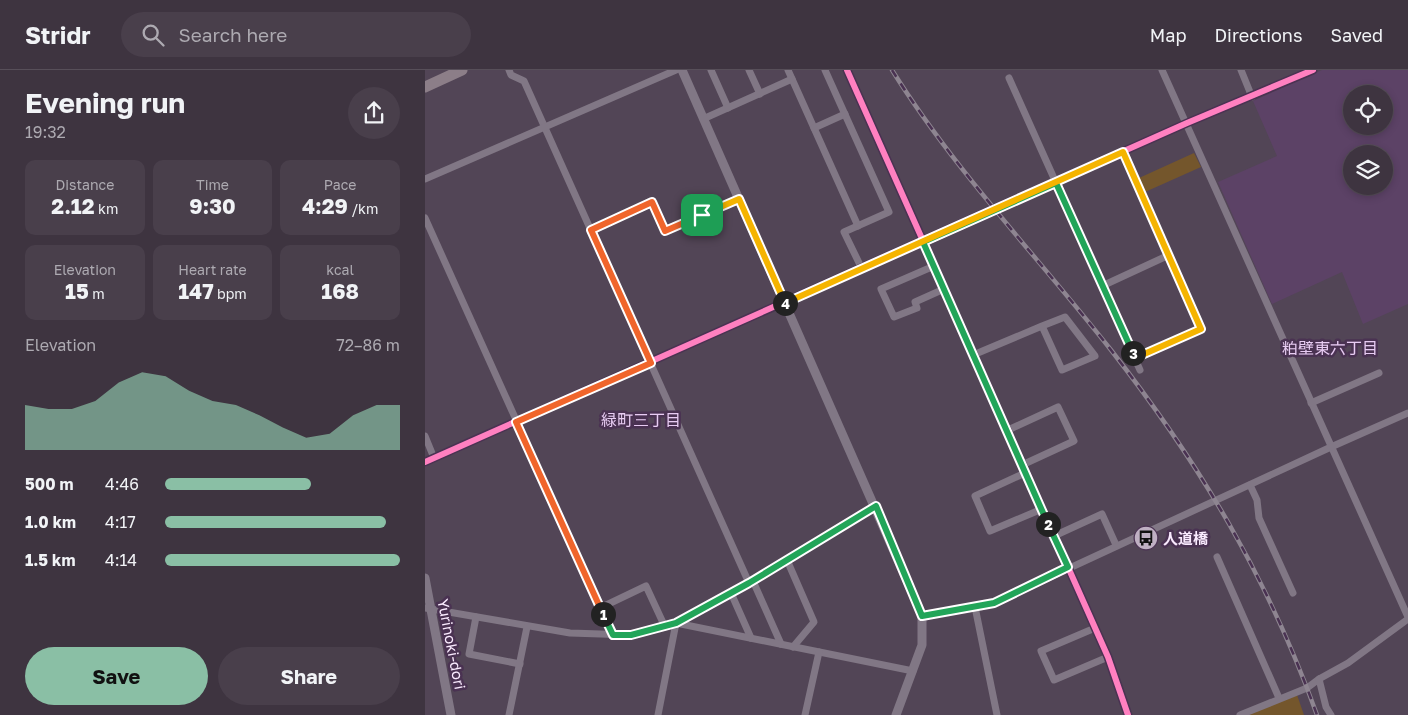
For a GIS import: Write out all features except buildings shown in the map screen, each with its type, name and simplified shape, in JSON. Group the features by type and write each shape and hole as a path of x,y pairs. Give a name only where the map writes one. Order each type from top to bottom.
{"highway":[{"path":"425,86 462,70"}],"street":[{"path":"509,70 511,75 524,81 651,363 781,644"},
{"path":"425,179 676,70"},
{"path":"682,70 876,506 922,616 922,645 896,715"},
{"path":"711,70 728,108"},
{"path":"749,70 760,94"},
{"path":"788,70 858,226"},
{"path":"825,70 889,212 844,232 861,269"},
{"path":"847,70 1108,657 1128,715"},
{"path":"1163,70 1408,618 1348,663 1307,688 1240,715"},
{"path":"1241,70 1252,97"},
{"path":"425,462 1056,183 1187,123 1313,70"},
{"path":"1009,78 1140,370"},
{"path":"703,119 792,79"},
{"path":"814,128 845,114"},
{"path":"1123,152 1201,329 1135,358"},
{"path":"591,230 652,202 665,231 739,199"},
{"path":"425,218 613,635"},
{"path":"1102,286 1169,255"},
{"path":"934,266 881,289 894,317 917,308 915,302 944,288"},
{"path":"973,354 1042,326 1065,317 1095,356 1062,370 1042,326"},
{"path":"1311,403 1379,373"},
{"path":"1008,430 1058,407 1074,441 1022,465"},
{"path":"922,616 975,608 994,603 1331,446 1408,413"},
{"path":"425,436 434,458"},
{"path":"1025,473 975,496 990,531 1042,509"},
{"path":"1250,484 1257,500 1259,518 1293,593"},
{"path":"428,608 527,627 570,633 631,635 676,623 751,582 876,506"},
{"path":"1053,536 1102,514 1117,545"},
{"path":"1217,557 1279,698"},
{"path":"787,560 814,622 793,647"},
{"name":"Yurinoki-dori","path":"425,578 428,608 451,715"},
{"path":"600,608 646,586 665,626"},
{"path":"731,593 751,638"},
{"path":"975,608 997,715"},
{"path":"476,617 469,654 520,664"},
{"path":"676,623 913,670"},
{"path":"658,715 676,623"},
{"path":"509,715 527,627"},
{"path":"1095,628 1041,651 1054,680 1108,657"},
{"path":"805,715 819,652"},
{"path":"1319,679 1326,708 1331,715"}],"shaded area":[{"path":"1322,70 1408,70 1408,304 1363,324 1342,272 1272,304 1218,182 1277,156 1253,101"},
{"path":"1194,153 1201,167 1145,192 1139,178"},
{"path":"1296,692 1304,715 1250,715 1248,711"}],"railway":[{"path":"892,70 943,143 1111,350 1174,436 1202,479 1254,569 1277,616 1317,715"}],"cycle path":[{"path":"847,70 1108,657 1128,715"},
{"path":"425,462 1187,123 1313,70"}],"place":[{"name":"人道橋","path":"1146,538"}],"district":[{"name":"粕壁東六丁目","path":"1330,348"},
{"name":"緑町三丁目","path":"641,420"}],"route":[{"path":"1123,152 1201,329 1135,358 1056,183 923,242 998,412 1001,412 1010,435 1009,438 1068,567 994,603 975,608 922,616 876,506 749,583 676,623 631,635 613,635 516,422 651,363 591,230 652,202 665,231 702,215 739,199 785,303 1123,152"}]}
